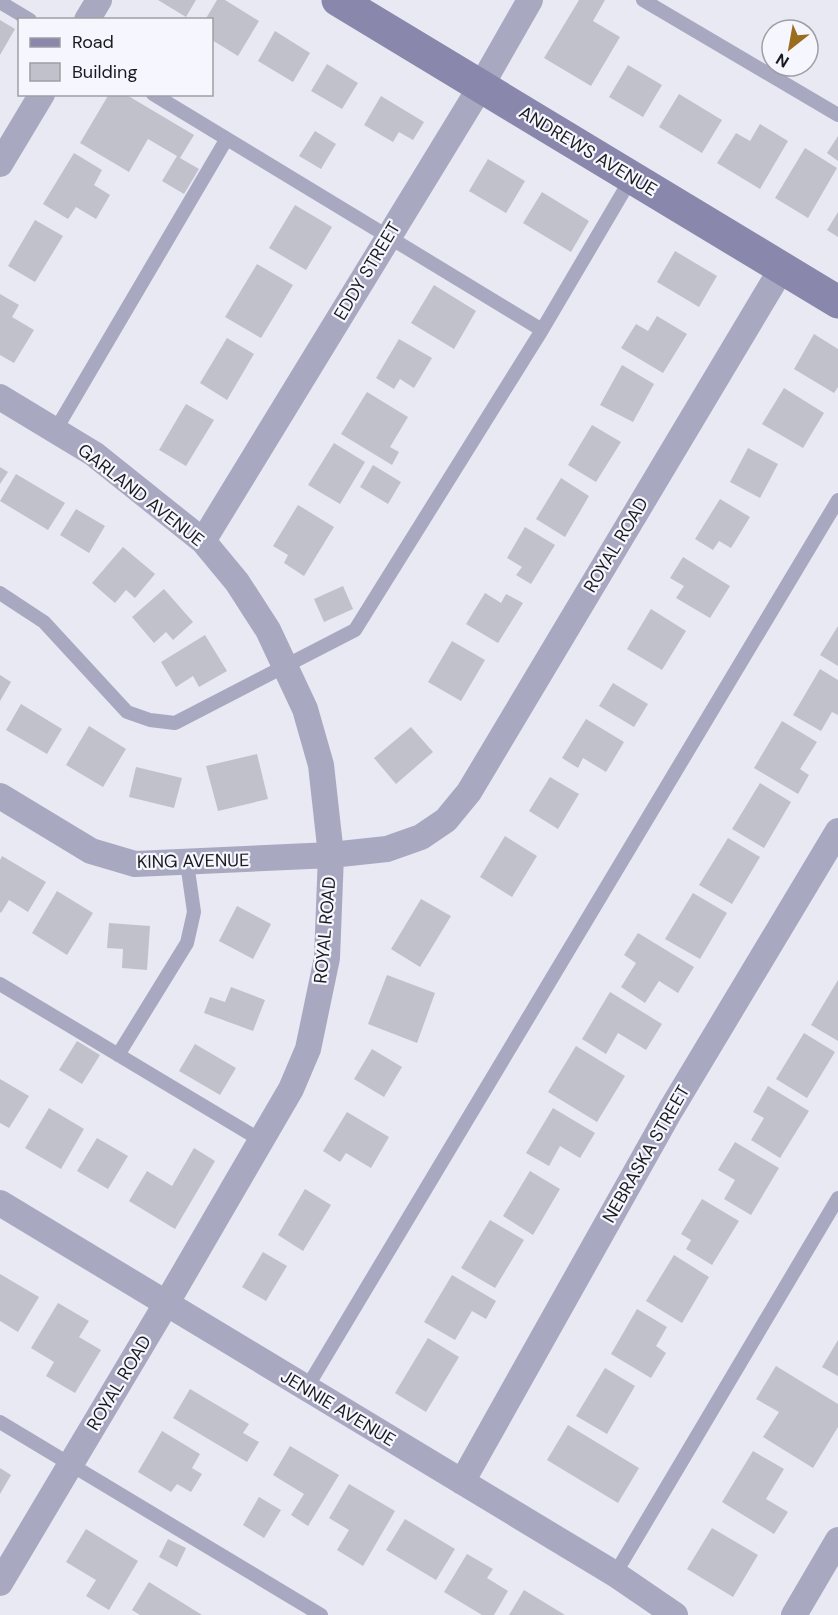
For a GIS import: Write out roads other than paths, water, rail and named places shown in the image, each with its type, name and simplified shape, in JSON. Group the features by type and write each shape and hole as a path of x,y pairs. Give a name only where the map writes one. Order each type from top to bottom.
{"street":[{"path":"88,18 99,0"},
{"name":"ANDREWS AVENUE","path":"338,0 838,302"},
{"name":"EDDY STREET","path":"203,541 481,86 530,0"},
{"path":"0,164 41,96"},
{"name":"ROYAL ROAD","path":"0,1583 291,1089 308,1049 327,958 331,855 387,849 421,837 446,820 469,792 782,268"},
{"name":"GARLAND AVENUE","path":"0,397 94,454 203,541 237,582 267,630 305,709 321,765 331,855"},
{"name":"KING AVENUE","path":"0,796 92,851 135,864 331,855"},
{"name":"NEBRASKA STREET","path":"462,1482 670,1111 838,831"},
{"name":"JENNIE AVENUE","path":"0,1203 615,1574 675,1615"},
{"path":"794,1615 838,1540"}],"lane":[{"path":"643,0 838,115"},
{"path":"0,2 27,18"},
{"path":"156,96 542,330"},
{"path":"55,431 226,140"},
{"path":"0,592 44,622 127,712 150,720 176,723 356,630 542,330 632,177"},
{"path":"306,1389 838,500"},
{"path":"118,1055 187,944 194,912 187,863"},
{"path":"0,984 262,1141"},
{"path":"615,1574 838,1198"},
{"path":"0,1422 321,1615"}]}
